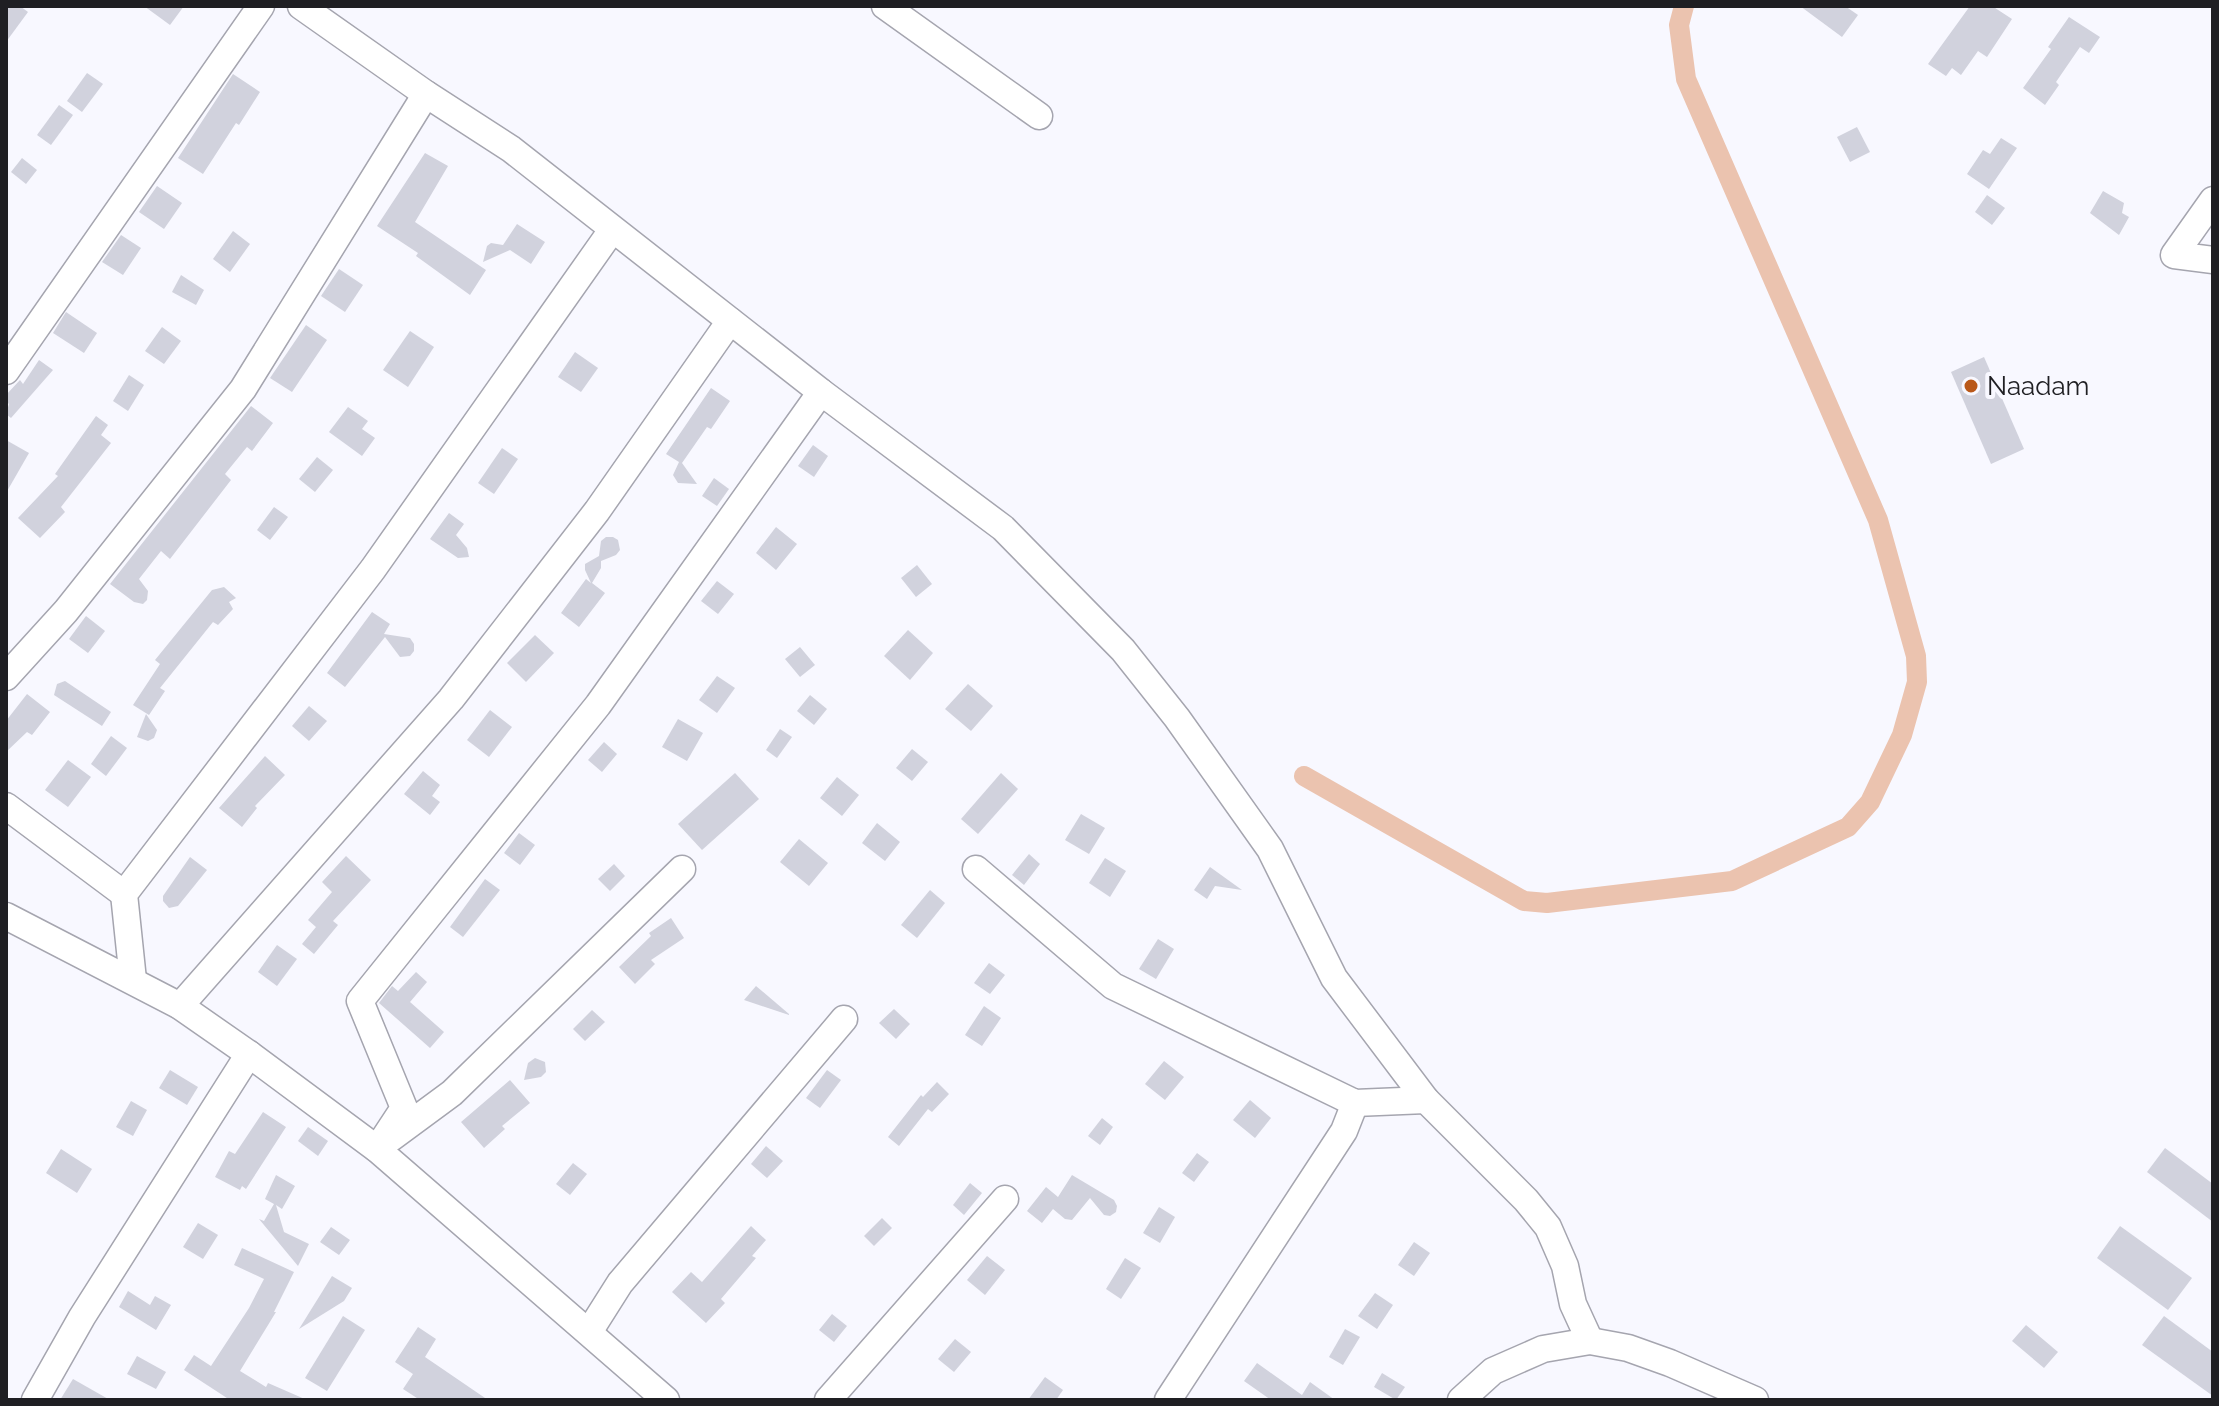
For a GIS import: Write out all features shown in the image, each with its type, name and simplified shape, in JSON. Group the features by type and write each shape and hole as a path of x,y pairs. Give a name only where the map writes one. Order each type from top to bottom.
{"street":[{"path":"6,371 261,6"},
{"path":"301,6 511,149 821,392 1003,528 1123,650 1177,718 1270,849 1334,978 1426,1100 1526,1200 1548,1227 1565,1266 1573,1304 1590,1341"},
{"path":"885,6 1039,116"},
{"path":"6,677 66,611 243,389 426,94"},
{"path":"2213,200 2174,255 2213,260"},
{"path":"133,980 124,894 373,569 612,230"},
{"path":"180,1006 451,699 597,511 730,321"},
{"path":"377,1149 404,1108 360,1001 598,705 821,392"},
{"path":"6,806 124,894"},
{"path":"377,1149 452,1093 682,869"},
{"path":"976,869 1113,986 1355,1103 1426,1100"},
{"path":"6,916 180,1006 249,1054 377,1149 666,1400"},
{"path":"589,1332 620,1283 844,1019"},
{"path":"35,1400 82,1317 249,1054"},
{"path":"1168,1400 1344,1131 1355,1103"},
{"path":"828,1400 1005,1199"},
{"path":"1461,1400 1493,1371 1530,1354 1590,1341 1628,1348 1670,1363 1755,1400"}],"building":[{"path":"6,6 20,6 28,12 6,42"},
{"path":"144,6 184,6 170,25"},
{"path":"1800,6 1845,6 1858,15 1842,37"},
{"path":"1970,6 1992,6 2012,19 1987,57 1978,51 1961,75 1952,68 1946,76 1928,64"},
{"path":"2069,17 2100,37 2089,53 2080,47 2056,82 2059,85 2045,105 2023,88"},
{"path":"87,73 103,84 82,112 67,101"},
{"path":"233,74 260,92 203,174 178,158"},
{"path":"59,105 73,115 51,145 37,135"},
{"path":"1857,127 1870,152 1850,162 1837,137"},
{"path":"2001,138 2017,148 1989,189 1967,174 1983,150 1990,154"},
{"path":"425,153 448,166 415,222 486,270 470,295 416,256 418,253 377,226"},
{"path":"22,158 37,170 26,184 11,172"},
{"path":"157,186 182,203 164,229 139,212"},
{"path":"2103,191 2124,203 2122,213 2129,217 2119,235 2090,213"},
{"path":"1987,195 2005,208 1992,225 1975,212"},
{"path":"517,224 545,242 531,264 510,250 483,262 487,246 491,243 503,245"},
{"path":"233,231 250,244 230,272 213,259"},
{"path":"121,235 141,248 123,275 102,262"},
{"path":"339,269 363,285 345,312 321,296"},
{"path":"181,275 204,290 196,305 172,292"},
{"path":"66,312 97,333 84,353 53,333"},
{"path":"306,325 327,340 292,392 270,378"},
{"path":"162,327 181,341 164,364 145,351"},
{"path":"410,331 434,347 408,387 383,370"},
{"path":"575,352 598,368 581,392 558,377"},
{"path":"1984,357 2024,449 1991,464 1951,372"},
{"path":"39,360 53,370 11,418 6,414 9,404 6,395 20,380 23,384"},
{"path":"129,375 144,385 128,411 113,401"},
{"path":"711,388 730,401 682,463 697,484 678,483 673,475 679,462 666,454"},
{"path":"251,406 273,423 252,451 247,447 225,474 231,480 170,559 161,551 139,579 148,591 147,600 143,604 134,602 110,584"},
{"path":"348,407 368,421 362,429 375,438 362,456 329,432"},
{"path":"96,416 108,425 101,435 111,443 61,507 65,512 40,538 18,518 58,476 55,474"},
{"path":"6,440 29,453 6,493"},
{"path":"813,445 828,456 814,477 798,466"},
{"path":"502,448 518,459 494,494 478,483"},
{"path":"317,457 333,470 315,492 299,479"},
{"path":"714,478 729,489 717,506 702,496"},
{"path":"274,507 288,517 270,540 257,530"},
{"path":"449,513 464,524 456,535 467,548 469,557 458,558 430,539"},
{"path":"776,527 797,544 776,570 756,553"},
{"path":"606,537 618,540 620,550 601,561 601,568 592,583 605,593 579,627 561,613 586,579 591,583 585,564 599,556 601,541"},
{"path":"917,565 932,584 916,597 901,578"},
{"path":"717,581 734,594 718,614 701,601"},
{"path":"224,587 236,598 229,602 233,609 218,625 213,622 160,688 165,691 149,715 133,705 160,664 155,660 212,590"},
{"path":"372,612 390,624 384,634 410,638 414,651 410,656 400,657 385,637 345,687 327,673"},
{"path":"86,616 105,631 88,653 69,639"},
{"path":"908,630 933,653 910,680 884,656"},
{"path":"535,635 554,653 526,682 507,663"},
{"path":"800,647 815,665 800,677 785,659"},
{"path":"717,676 735,688 717,713 699,700"},
{"path":"65,681 111,712 102,726 54,695 57,684"},
{"path":"968,684 993,706 971,731 945,709"},
{"path":"27,694 50,712 32,735 27,732 6,752 6,721"},
{"path":"810,695 827,709 814,725 797,711"},
{"path":"309,706 327,721 309,741 292,726"},
{"path":"490,710 512,727 489,757 467,740"},
{"path":"146,714 157,730 154,738 148,741 137,737"},
{"path":"678,719 703,733 687,761 662,747"},
{"path":"780,729 792,737 777,758 766,750"},
{"path":"111,736 127,748 106,776 91,764"},
{"path":"604,742 617,754 602,772 588,760"},
{"path":"912,749 928,762 912,781 896,768"},
{"path":"265,756 285,775 255,806 257,808 242,827 219,808"},
{"path":"68,760 91,777 68,807 45,790"},
{"path":"423,771 440,785 432,796 440,802 430,815 404,794"},
{"path":"735,773 759,799 702,850 678,824"},
{"path":"1001,773 1018,789 978,834 961,819"},
{"path":"837,777 859,795 842,816 820,798"},
{"path":"1081,814 1105,828 1089,854 1065,840"},
{"path":"877,823 900,842 885,861 862,843"},
{"path":"519,833 535,845 520,865 504,853"},
{"path":"799,839 828,863 809,886 780,862"},
{"path":"1029,854 1040,864 1024,885 1012,875"},
{"path":"346,856 371,880 333,921 338,925 314,954 302,944 316,927 308,920 332,892 322,882"},
{"path":"190,857 207,870 178,906 169,908 163,896"},
{"path":"1105,858 1126,871 1110,897 1089,883"},
{"path":"614,864 625,876 610,891 598,879"},
{"path":"1210,867 1242,890 1215,886 1207,899 1194,890"},
{"path":"485,879 500,890 463,937 450,927"},
{"path":"930,890 945,903 917,938 901,925"},
{"path":"671,918 684,938 651,960 655,964 635,984 619,967 651,936 649,933"},
{"path":"1158,939 1174,949 1156,979 1139,969"},
{"path":"277,945 297,959 277,986 258,972"},
{"path":"989,963 1005,975 990,994 974,983"},
{"path":"416,972 427,982 410,1002 444,1032 430,1048 379,1003 392,986 398,991"},
{"path":"756,986 789,1014 789,1015 744,1000"},
{"path":"984,1006 1001,1018 982,1046 965,1035"},
{"path":"894,1009 910,1024 896,1039 879,1023"},
{"path":"592,1010 605,1022 585,1041 573,1029"},
{"path":"535,1058 545,1062 546,1072 541,1077 524,1080 528,1063"},
{"path":"1164,1061 1184,1077 1165,1100 1145,1084"},
{"path":"170,1070 198,1087 187,1105 159,1088"},
{"path":"827,1070 841,1080 820,1108 806,1098"},
{"path":"510,1080 530,1103 502,1126 505,1129 484,1148 461,1122"},
{"path":"937,1082 949,1094 932,1112 928,1109 899,1146 888,1137 921,1095 923,1097"},
{"path":"1250,1100 1271,1118 1255,1138 1233,1120"},
{"path":"131,1101 147,1110 133,1136 116,1127"},
{"path":"263,1112 286,1127 246,1189 242,1186 240,1190 215,1177 229,1151 235,1154"},
{"path":"1102,1118 1113,1127 1100,1145 1088,1136"},
{"path":"308,1127 328,1141 318,1156 298,1141"},
{"path":"766,1146 783,1161 767,1178 751,1164"},
{"path":"2165,1148 2213,1184 2213,1222 2147,1172"},
{"path":"61,1149 92,1169 77,1193 46,1173"},
{"path":"1197,1153 1209,1162 1194,1182 1182,1173"},
{"path":"573,1163 587,1174 570,1195 556,1184"},
{"path":"276,1175 295,1186 282,1209 276,1205 284,1232 309,1244 298,1266 259,1219 264,1221 274,1204 265,1199"},
{"path":"1072,1175 1114,1200 1116,1212 1110,1216 1104,1215 1090,1198 1072,1220 1065,1219 1053,1209 1042,1223 1027,1211 1046,1187 1058,1197"},
{"path":"970,1183 982,1193 964,1215 953,1205"},
{"path":"1159,1207 1175,1217 1160,1243 1143,1233"},
{"path":"882,1218 892,1228 874,1246 864,1236"},
{"path":"198,1223 218,1235 203,1259 183,1247"},
{"path":"751,1226 766,1240 752,1256 756,1258 721,1299 725,1303 706,1323 672,1292 691,1272 702,1282"},
{"path":"2120,1226 2192,1278 2168,1310 2097,1258"},
{"path":"331,1227 350,1240 339,1255 320,1242"},
{"path":"1414,1242 1430,1253 1414,1276 1398,1265"},
{"path":"242,1248 294,1272 276,1312 240,1371 266,1387 268,1383 307,1400 230,1400 184,1370 194,1355 211,1366 264,1279 234,1265"},
{"path":"987,1256 1005,1270 985,1295 967,1280"},
{"path":"1125,1258 1141,1268 1121,1299 1106,1289"},
{"path":"332,1276 352,1288 344,1301 299,1329"},
{"path":"128,1291 150,1305 155,1296 171,1305 156,1330 119,1307"},
{"path":"1375,1293 1393,1305 1377,1329 1358,1316"},
{"path":"832,1314 847,1326 834,1342 819,1330"},
{"path":"343,1316 365,1330 327,1391 305,1378"},
{"path":"2164,1316 2213,1352 2213,1396 2142,1345"},
{"path":"2026,1325 2058,1352 2044,1368 2012,1341"},
{"path":"418,1327 436,1339 425,1357 488,1400 420,1400 403,1389 413,1374 395,1362"},
{"path":"1345,1329 1360,1337 1343,1365 1329,1357"},
{"path":"955,1339 971,1352 954,1372 938,1359"},
{"path":"137,1356 166,1372 156,1389 127,1374"},
{"path":"1257,1363 1302,1395 1310,1382 1335,1400 1271,1400 1244,1381"},
{"path":"1382,1373 1405,1387 1396,1400 1374,1387"},
{"path":"1045,1377 1063,1390 1056,1400 1028,1400"},
{"path":"73,1379 110,1400 60,1400"}],"waterway":[{"path":"1304,776 1524,901 1547,903 1732,881 1848,827 1870,802 1902,735 1917,682 1916,656 1878,520 1686,79 1679,25 1684,6"}],"place":[{"name":"Naadam","path":"1971,386"}]}
